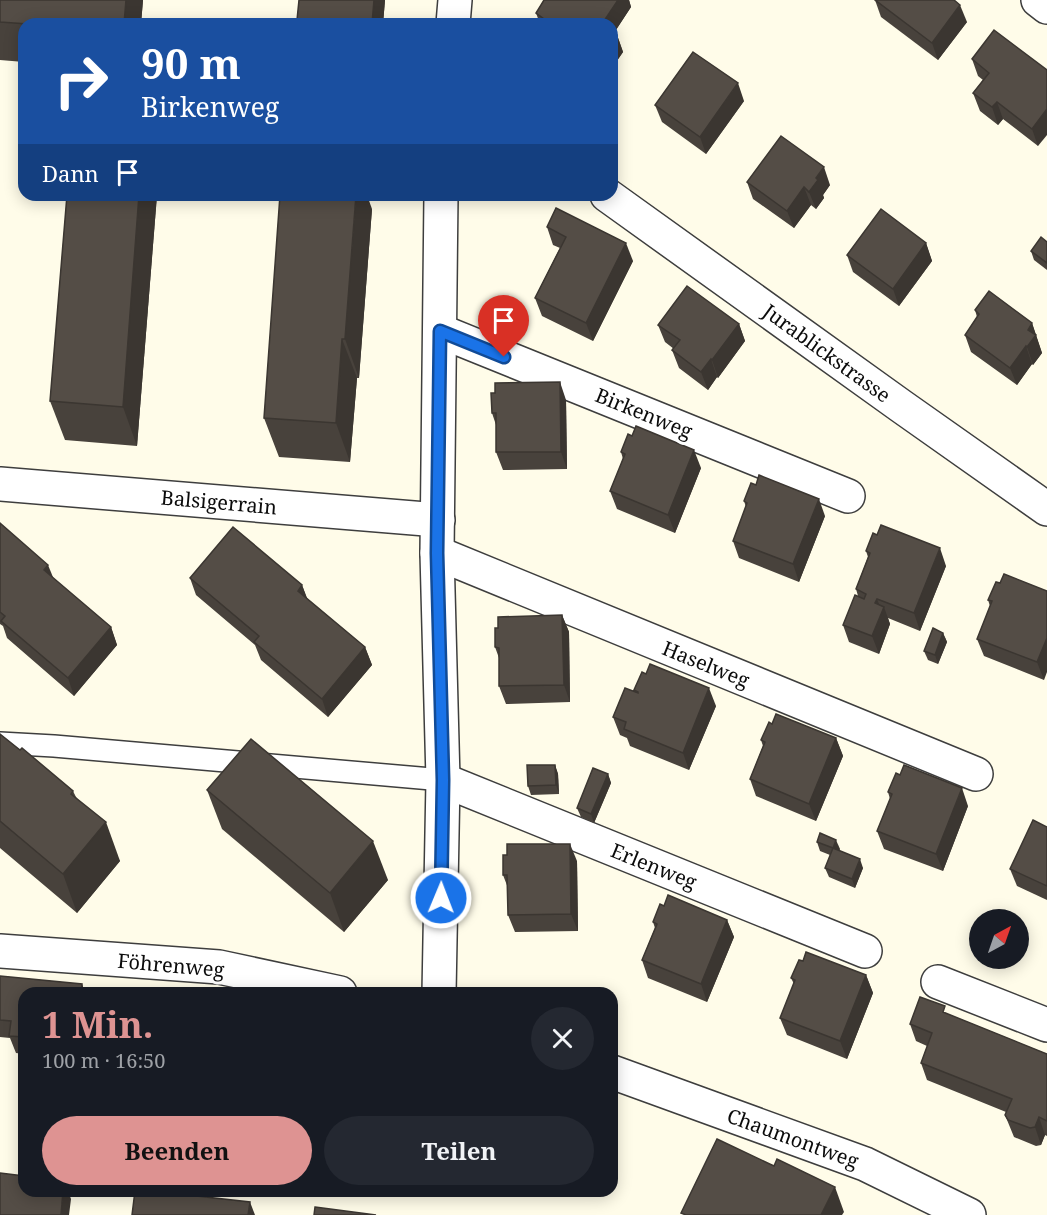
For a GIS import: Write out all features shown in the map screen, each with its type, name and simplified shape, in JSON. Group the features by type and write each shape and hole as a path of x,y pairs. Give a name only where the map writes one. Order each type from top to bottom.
{"street":[{"path":"454,18 455,0"},
{"path":"1038,0 1047,7"},
{"path":"439,987 443,780 437,553 441,201"},
{"name":"Jurablickstrasse","path":"615,201 1047,509"},
{"name":"Birkenweg","path":"440,331 848,496"},
{"name":"Balsigerrain","path":"0,484 438,520"},
{"name":"Haselweg","path":"437,553 976,774"},
{"name":"Erlenweg","path":"443,780 865,951"},
{"name":"Föhrenweg","path":"0,951 219,967 312,987"},
{"path":"938,982 1047,1025"},
{"name":"Chaumontweg","path":"618,1074 865,1164 969,1215"}],"lane":[{"path":"0,743 443,780"}],"building":[{"path":"0,0 126,0 124,18 18,18 18,23 0,22"},
{"path":"299,0 374,0 372,18 297,18"},
{"path":"544,0 618,0 606,18 543,18 536,13"},
{"path":"875,0 954,0 960,5 932,43"},
{"path":"994,30 1047,70 1047,109 1032,129 997,102 992,107 973,93 989,73 972,59"},
{"path":"693,52 738,83 700,137 655,105"},
{"path":"781,136 824,167 809,192 804,187 787,211 747,182"},
{"path":"67,201 139,201 123,407 50,401"},
{"path":"280,201 356,201 336,423 264,418"},
{"path":"556,208 626,243 586,323 535,298 566,237 547,227"},
{"path":"881,209 926,243 893,289 847,255"},
{"path":"1041,237 1047,242 1047,263 1031,251"},
{"path":"687,286 739,324 701,372 672,350 680,340 658,325"},
{"path":"989,291 1032,323 1028,330 1036,335 1010,368 965,335 979,314 975,310"},
{"path":"560,382 561,452 496,452 496,413 492,413 491,393 495,393 495,383"},
{"path":"636,426 694,450 668,515 610,491 625,454 621,452 628,434 632,436"},
{"path":"759,475 819,499 793,564 733,541 747,503 744,501 751,483 756,485"},
{"path":"0,523 48,565 44,570 111,627 68,678 1,621 5,616 0,612"},
{"path":"881,525 940,548 914,613 877,599 875,603 884,607 872,636 843,625 855,595 864,599 866,594 856,589 870,553 866,551 873,533 877,535"},
{"path":"233,527 302,585 298,591 365,647 322,699 254,642 259,636 190,578"},
{"path":"1004,574 1047,591 1047,638 1037,662 977,639 992,601 988,600 996,582 1000,583"},
{"path":"562,615 564,685 499,686 499,648 495,647 495,628 498,628 498,617"},
{"path":"933,628 943,633 935,655 924,651"},
{"path":"650,664 709,688 683,753 624,729 626,722 613,717 625,688 638,693 634,690 642,672 646,674"},
{"path":"776,714 836,738 809,804 750,779 765,742 761,740 769,722 772,724"},
{"path":"0,734 20,750 22,748 73,791 71,794 106,822 63,874 0,821"},
{"path":"251,739 373,841 330,893 207,790"},
{"path":"527,765 555,765 556,785 528,786"},
{"path":"904,765 962,788 936,854 877,831 892,794 888,792 896,773 900,775"},
{"path":"593,768 608,774 591,814 577,808"},
{"path":"1033,820 1047,827 1047,886 1010,869"},
{"path":"820,833 836,840 833,848 817,842"},
{"path":"507,844 570,844 571,914 508,915 507,875 503,875 503,855 507,855"},
{"path":"833,848 860,859 852,879 825,868"},
{"path":"668,895 727,920 701,984 642,960 657,924 653,922 660,904 664,906"},
{"path":"806,952 866,975 840,1041 780,1018 795,980 791,978 799,960 803,961"},
{"path":"0,976 82,984 82,987 18,987 18,1037 9,1036 11,1021 0,1020"},
{"path":"920,997 945,1006 943,1012 1047,1054 1047,1121 1039,1117 1035,1127 1030,1128 1008,1120 1005,1115 1012,1099 921,1063 932,1033 910,1024"},
{"path":"717,1139 774,1166 777,1159 835,1187 821,1215 686,1215 681,1213"},
{"path":"0,1173 18,1175 18,1197 62,1197 61,1215 0,1215"},
{"path":"134,1197 205,1197 250,1202 248,1215 132,1215"},
{"path":"315,1207 376,1215 314,1215"}],"route":[{"path":"441,898 443,780 437,553 440,331 504,357"}]}
